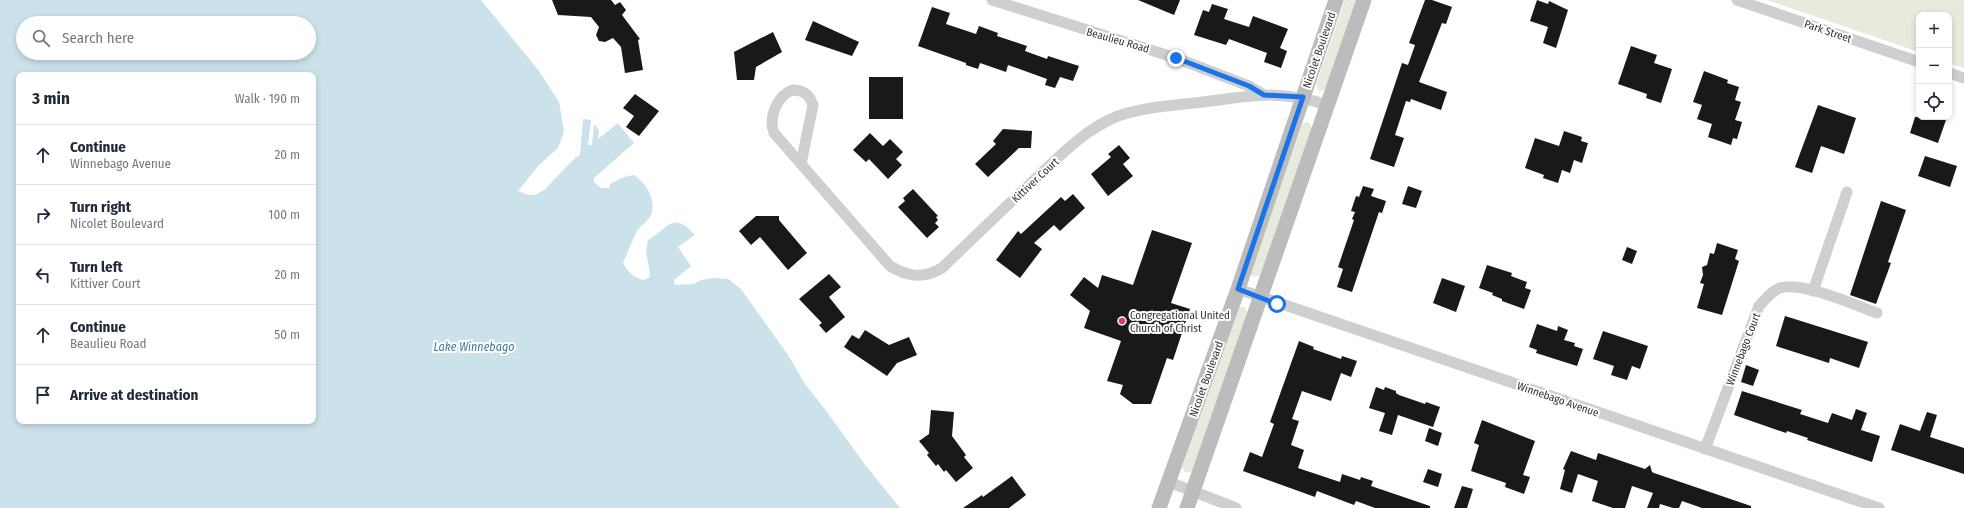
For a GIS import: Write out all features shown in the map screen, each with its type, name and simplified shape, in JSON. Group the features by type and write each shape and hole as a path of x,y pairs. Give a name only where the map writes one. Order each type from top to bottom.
{"street":[{"name":"Beaulieu Road","path":"992,0 1098,35 1176,58 1249,86 1264,95"},
{"name":"Nicolet Boulevard","path":"1159,508 1238,289 1336,0"},
{"path":"1188,508 1259,297 1364,0"},
{"name":"Park Street","path":"1737,0 1916,61"},
{"path":"1952,73 1964,78"},
{"name":"Kittiver Court","path":"801,164 813,105 811,98 806,93 799,90 792,90 781,96 772,118 774,133 801,164 890,266 905,274 922,276 942,268 1050,165 1087,133 1107,121 1141,110 1264,95 1303,97 1328,105"},
{"path":"1813,290 1847,192"},
{"name":"Winnebago Court","path":"1705,448 1759,306 1769,295 1778,288 1791,286 1813,290 1877,313"},
{"name":"Winnebago Avenue","path":"1238,289 1878,508"},
{"path":"1169,482 1236,508"}],"shaded area":[{"path":"1345,0 1357,0 1327,87 1323,91 1319,91 1316,85"},
{"path":"1767,0 1964,0 1964,68 1952,64 1952,12 1916,12 1916,51"},
{"path":"1308,122 1312,128 1261,275 1253,277 1251,272 1303,123"},
{"path":"1244,307 1248,313 1192,471 1186,473 1182,468 1237,309"}],"water":[{"name":"Lake Winnebago","path":"0,0 481,0 539,71 559,102 564,131 558,148 539,165 518,191 528,195 535,195 544,190 575,158 580,115 592,116 605,131 616,121 634,143 594,178 594,182 601,188 609,188 610,184 624,177 634,175 646,187 653,204 651,215 637,231 623,263 627,269 631,274 639,279 643,280 649,278 650,273 646,251 648,240 671,224 676,222 681,224 695,235 678,247 691,266 674,280 675,285 693,284 701,280 714,278 728,279 741,289 788,355 805,384 866,466 900,508 0,508"}],"pier":[{"path":"580,115 592,116 605,131 616,121 618,123 598,139 599,130 594,124 592,145 588,145 591,120 583,119 580,155 575,158"}],"building":[{"path":"552,0 611,0 615,5 620,2 626,10 622,15 640,39 638,40 643,70 625,73 621,47 613,38 605,42 599,41 596,35 599,27 591,17 558,15"},
{"path":"1138,0 1180,0 1174,15"},
{"path":"1425,0 1432,0 1452,7 1446,24 1442,23 1419,82 1447,92 1441,110 1411,99 1410,102 1406,101 1395,135 1404,138 1394,167 1370,159 1402,63 1408,65 1415,45 1409,43"},
{"path":"1537,0 1548,4 1549,1 1568,10 1556,48 1543,43 1548,27 1530,21"},
{"path":"1212,4 1228,9 1224,19 1249,27 1253,16 1288,29 1280,48 1287,51 1281,68 1264,62 1267,53 1229,39 1226,45 1194,35 1203,10 1209,12"},
{"path":"932,7 950,13 946,24 976,34 979,26 998,33 997,36 1027,46 1025,51 1047,59 1048,56 1079,66 1073,81 1060,77 1055,88 1045,85 1047,79 1008,65 1006,72 980,63 978,69 966,65 966,63 918,46"},
{"path":"813,21 859,42 852,56 805,40"},
{"path":"773,32 782,52 756,67 754,80 737,80 734,52"},
{"path":"1631,46 1657,55 1654,63 1672,69 1661,103 1646,98 1647,94 1618,84"},
{"path":"1704,71 1728,80 1727,83 1739,87 1735,100 1741,102 1735,120 1742,122 1737,139 1733,138 1731,145 1708,137 1712,124 1697,119 1702,105 1693,102"},
{"path":"869,77 903,77 903,119 869,119"},
{"path":"635,94 659,111 639,136 626,127 634,116 623,108"},
{"path":"1818,105 1856,118 1844,154 1821,146 1812,173 1795,167"},
{"path":"1915,117 1916,120 1946,120 1938,143 1910,133"},
{"path":"1003,129 1032,131 1031,148 1019,148 988,177 975,164 996,144 993,141"},
{"path":"1564,131 1582,137 1581,141 1588,143 1582,163 1574,160 1570,173 1562,170 1558,183 1543,178 1544,175 1525,168 1535,138 1559,146"},
{"path":"870,133 883,146 890,139 903,152 896,159 902,165 888,179 869,159 866,162 853,150"},
{"path":"1119,145 1130,158 1123,164 1133,176 1108,196 1091,174 1111,157 1108,154"},
{"path":"1925,156 1957,166 1950,187 1918,176"},
{"path":"1363,186 1374,189 1371,196 1386,201 1382,213 1379,212 1352,292 1337,287 1343,269 1338,267 1354,220 1352,219 1355,212 1351,211 1356,196 1359,197"},
{"path":"1408,186 1422,191 1416,208 1402,204"},
{"path":"913,189 938,216 936,217 938,220 935,223 939,227 927,238 898,207 905,201 903,198"},
{"path":"1073,194 1085,208 1060,231 1054,225 1034,243 1042,249 1020,278 996,260 1018,231 1021,234 1061,197 1065,201"},
{"path":"1881,201 1906,210 1888,262 1891,263 1876,304 1850,295"},
{"path":"756,216 779,216 779,220 807,253 788,270 760,237 751,245 739,231"},
{"name":"Congregational United Church of Christ","path":"1152,230 1192,243 1171,303 1190,309 1173,360 1167,358 1151,404 1133,404 1120,394 1123,385 1107,381 1121,341 1084,328 1090,311 1070,295 1084,277 1098,288 1102,275 1133,285"},
{"path":"1717,243 1738,250 1735,259 1739,261 1722,315 1697,308 1704,284 1700,283 1703,275 1702,267 1707,265 1710,253 1714,254"},
{"path":"1627,247 1637,251 1632,264 1622,260"},
{"path":"1487,265 1512,273 1511,276 1527,282 1525,288 1531,290 1524,309 1502,301 1502,299 1492,295 1493,293 1479,288"},
{"path":"829,274 841,287 829,297 845,317 826,333 819,325 822,323 799,299"},
{"path":"1442,278 1465,286 1456,312 1433,303"},
{"path":"1785,316 1868,342 1859,368 1830,358 1829,363 1776,346"},
{"path":"1537,324 1557,331 1558,326 1568,330 1564,340 1575,343 1574,346 1583,349 1577,366 1536,353 1537,350 1529,347"},
{"path":"865,330 889,345 909,337 917,355 897,363 887,376 844,347 852,335 859,339"},
{"path":"1603,331 1648,346 1640,369 1632,366 1627,380 1611,375 1614,366 1593,359"},
{"path":"1299,341 1314,347 1313,349 1341,359 1342,356 1357,361 1351,377 1341,373 1331,401 1302,391 1292,419 1299,421 1291,445 1304,450 1298,468 1340,482 1342,474 1360,480 1361,477 1373,481 1371,486 1430,506 1430,508 1375,508 1356,501 1354,505 1317,491 1315,497 1243,471 1250,452 1262,457 1274,424 1270,422"},
{"path":"1746,365 1759,370 1753,386 1741,382"},
{"path":"1376,387 1384,390 1385,387 1396,391 1399,395 1425,404 1426,402 1440,407 1433,427 1398,415 1392,435 1379,431 1385,413 1369,408"},
{"path":"1742,391 1802,410 1800,414 1828,423 1832,413 1852,420 1856,409 1867,413 1861,430 1880,436 1872,462 1807,440 1808,438 1787,431 1786,433 1734,415"},
{"path":"931,410 954,412 952,436 966,455 964,457 973,468 956,482 946,470 944,472 938,464 936,466 927,455 929,453 919,441 929,434"},
{"path":"1927,412 1937,415 1930,437 1964,448 1964,474 1891,450 1900,424 1920,431"},
{"path":"1482,420 1535,441 1523,475 1530,477 1524,494 1505,487 1506,483 1471,471 1479,445 1474,443"},
{"path":"1429,428 1442,433 1438,446 1425,441"},
{"path":"1571,451 1596,460 1598,453 1645,469 1650,465 1652,472 1654,473 1751,506 1751,508 1702,508 1682,501 1679,508 1673,508 1660,504 1659,508 1647,508 1653,493 1632,486 1625,508 1613,508 1592,501 1598,481 1578,474 1572,493 1560,489 1565,470 1563,469"},
{"path":"1428,469 1442,474 1438,487 1423,482"},
{"path":"1012,476 1026,495 1009,508 963,508 982,495 983,497"},
{"path":"1462,486 1473,489 1467,508 1454,508"}],"place":[{"name":"Congregational United Church of Christ","path":"1122,321"}],"route":[{"path":"1176,58 1249,86 1264,95 1279,94 1303,97 1238,289 1277,304"}]}
